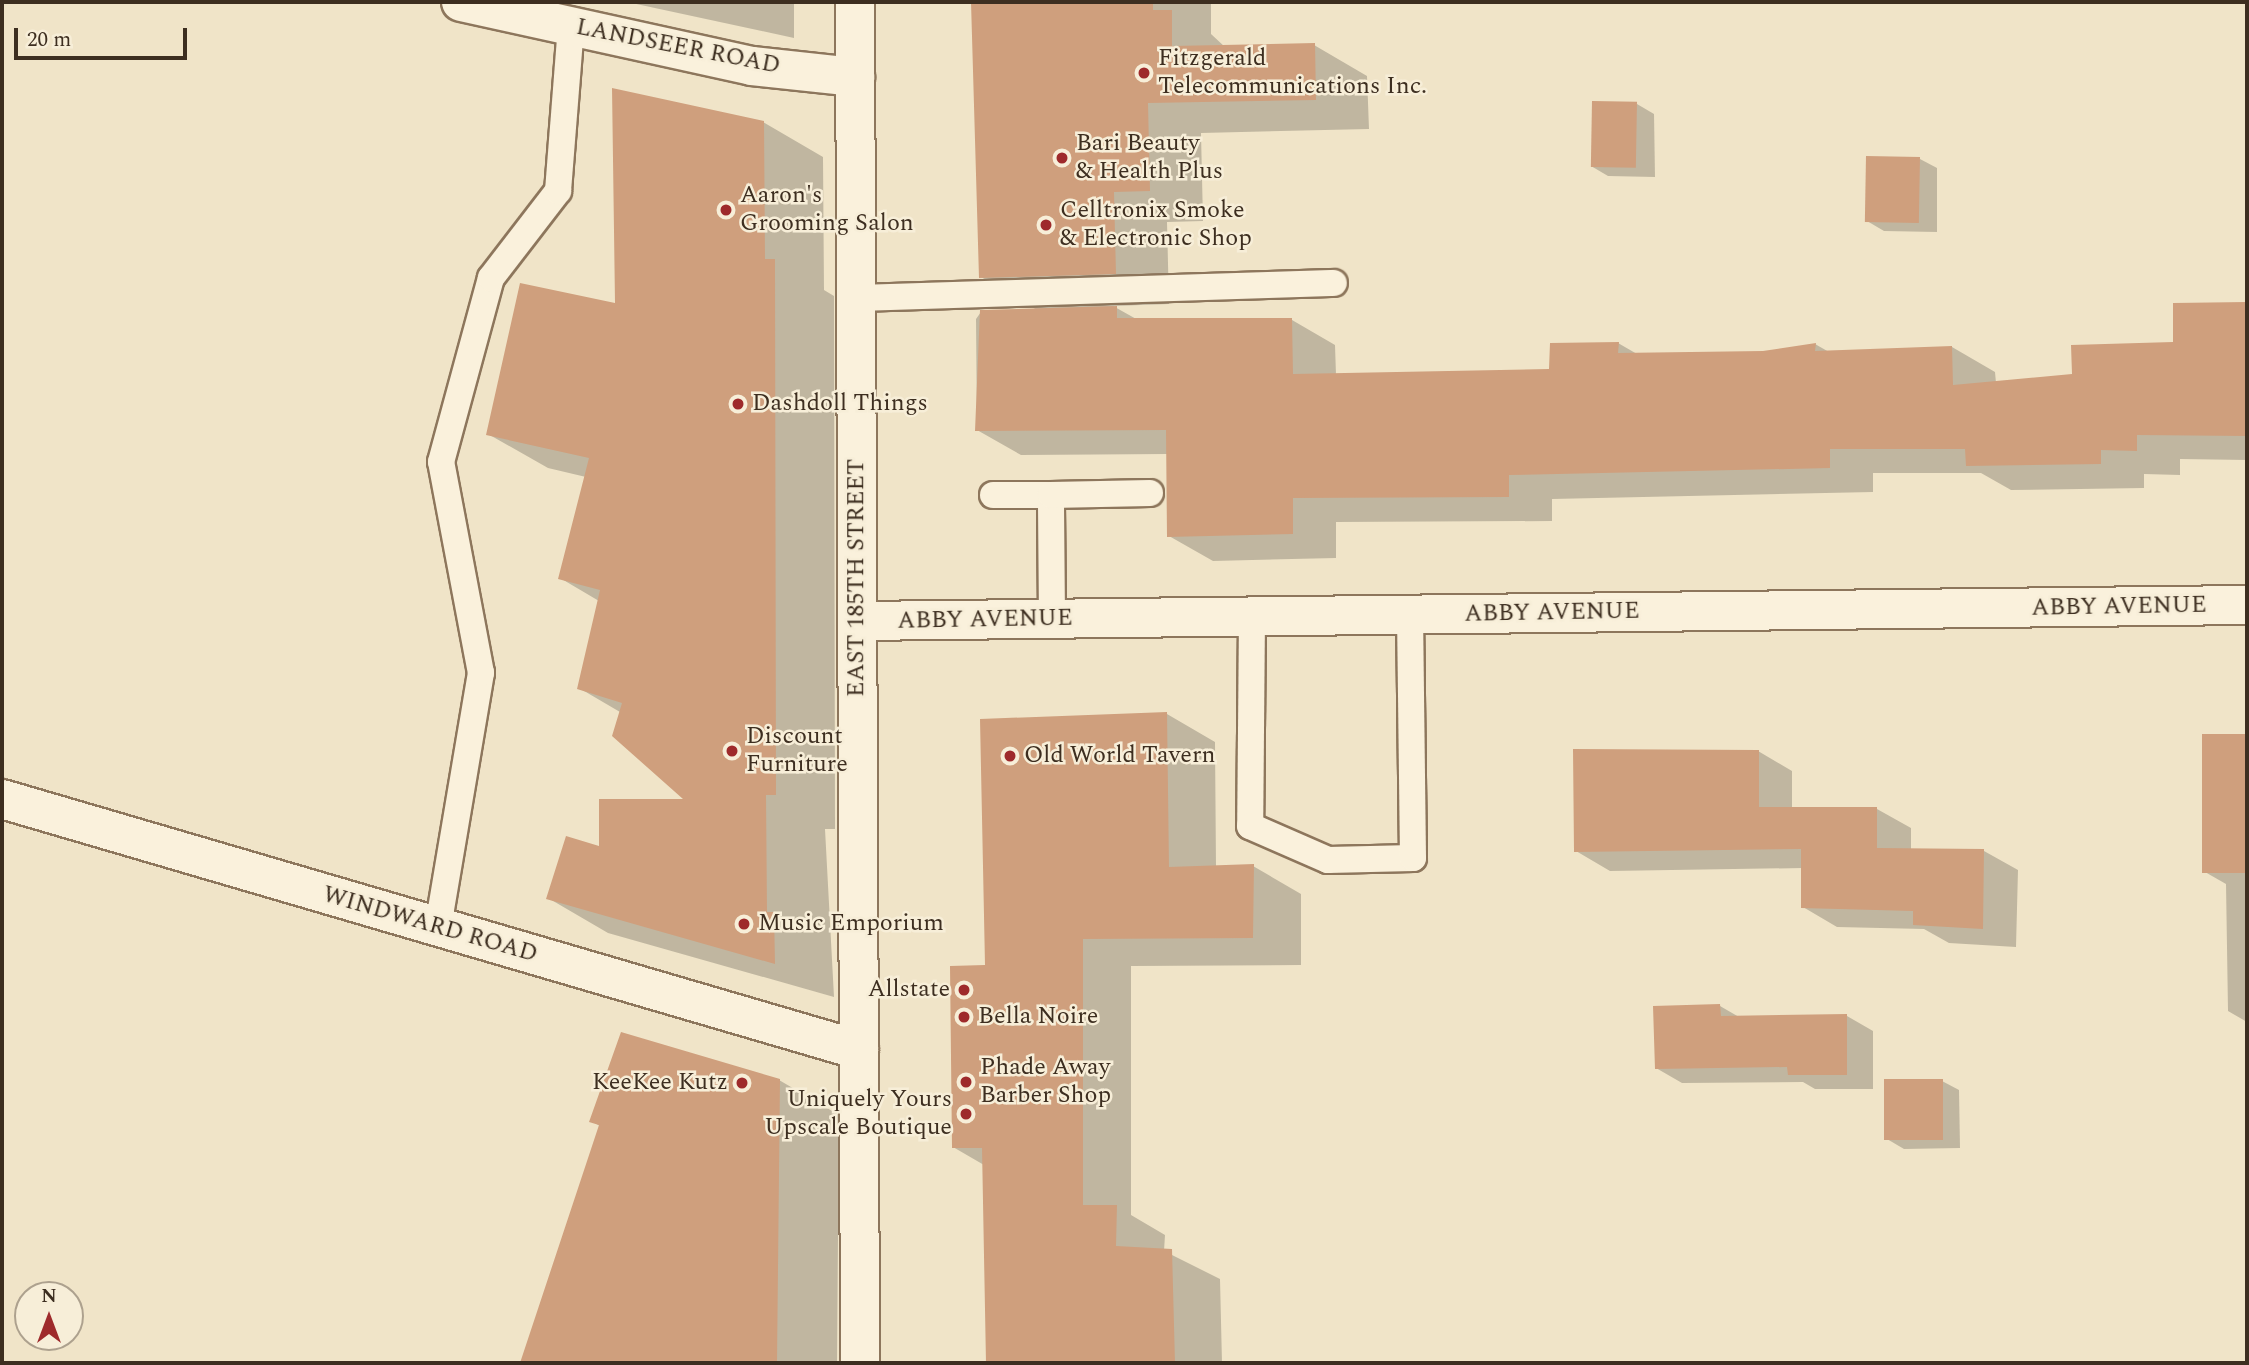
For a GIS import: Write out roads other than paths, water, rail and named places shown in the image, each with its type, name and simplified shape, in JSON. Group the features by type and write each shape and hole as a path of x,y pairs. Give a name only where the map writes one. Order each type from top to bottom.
{"street":[{"name":"LANDSEER ROAD","path":"461,2 752,66 855,76"},
{"name":"EAST 185TH STREET","path":"855,2 860,1363"},
{"name":"ABBY AVENUE","path":"858,621 2247,605"},
{"name":"WINDWARD ROAD","path":"2,799 859,1050"}],"lane":[{"path":"438,927 481,673 441,462 491,278 558,191 571,26"},
{"path":"856,298 1334,283"},
{"path":"993,495 1150,493"},
{"path":"1051,495 1052,619"},
{"path":"1252,617 1250,826 1328,860 1413,858 1410,615"}],"place":[{"name":"Fitzgerald Telecommunications Inc.","path":"1144,73"},
{"name":"Bari Beauty & Health Plus","path":"1062,158"},
{"name":"Aaron's Grooming Salon","path":"726,210"},
{"name":"Celltronix Smoke & Electronic Shop","path":"1046,225"},
{"name":"Dashdoll Things","path":"738,404"},
{"name":"Discount Furniture","path":"732,751"},
{"name":"Old World Tavern","path":"1010,756"},
{"name":"Music Emporium","path":"744,924"},
{"name":"Allstate","path":"964,990"},
{"name":"Bella Noire","path":"964,1017"},
{"name":"Phade Away Barber Shop","path":"966,1082"},
{"name":"KeeKee Kutz","path":"742,1083"},
{"name":"Uniquely Yours Upscale Boutique","path":"966,1114"}]}
